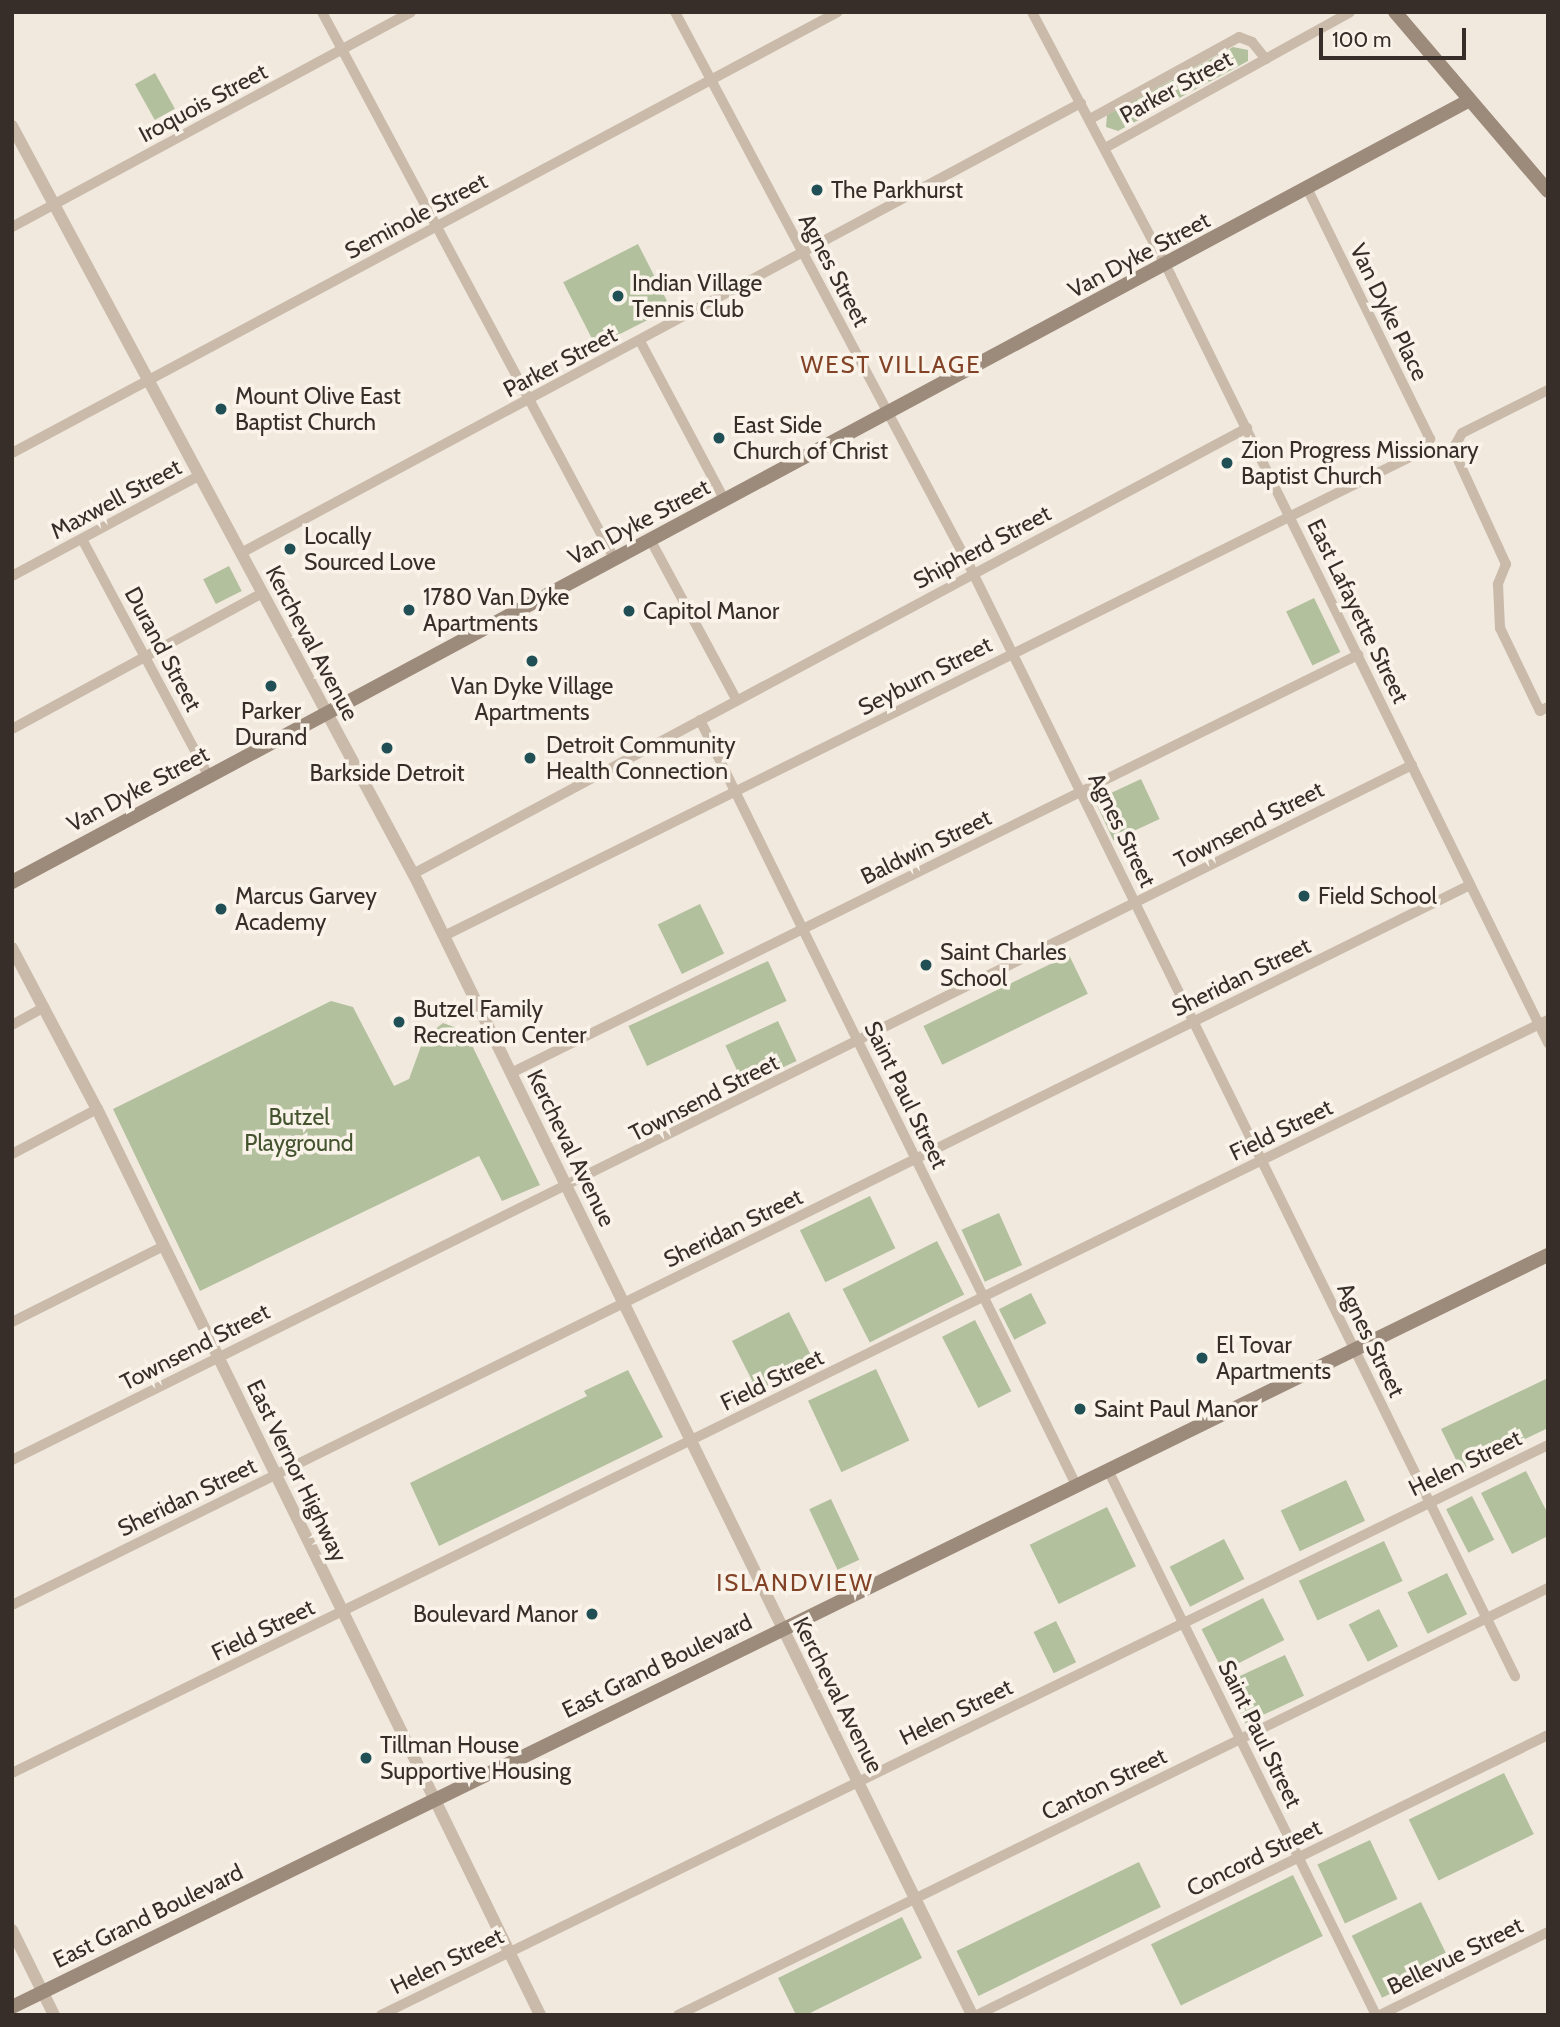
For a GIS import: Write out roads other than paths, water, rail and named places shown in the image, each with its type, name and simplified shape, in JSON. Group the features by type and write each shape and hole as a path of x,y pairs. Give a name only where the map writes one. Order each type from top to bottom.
{"main road":[{"path":"1395,12 1548,191"},
{"name":"Van Dyke Street","path":"12,882 1308,190 1470,100"},
{"name":"East Grand Boulevard","path":"12,2007 1548,1255"}],"street":[{"path":"322,12 615,560"},
{"name":"Iroquois Street","path":"12,227 411,12"},
{"name":"Agnes Street","path":"675,12 973,573 1514,1676"},
{"name":"Seminole Street","path":"12,453 838,12"},
{"name":"East Lafayette Street","path":"1032,12 1166,266 1470,885 1543,1022 1548,1043"},
{"name":"Parker Street","path":"1105,148 1350,12"},
{"name":"Parker Street","path":"1090,119 1239,37 1252,42 1266,59"},
{"name":"Parker Street","path":"241,553 1081,103"},
{"name":"Kercheval Avenue","path":"12,126 413,874 781,1630 974,2015"},
{"name":"Van Dyke Place","path":"1308,190 1430,439 1424,450"},
{"path":"639,341 725,501"},
{"path":"1544,709 1497,618 1498,584 1506,564 1455,459 1454,443 1462,433 1548,390"},
{"name":"Shipherd Street","path":"700,720 1247,428"},
{"name":"Seyburn Street","path":"444,936 1424,450"},
{"name":"Maxwell Street","path":"12,576 200,475"},
{"name":"Durand Street","path":"82,539 209,777"},
{"path":"651,541 736,699"},
{"path":"12,729 146,659 263,593"},
{"name":"Baldwin Street","path":"511,1073 1358,655"},
{"path":"413,874 700,720"},
{"name":"Saint Paul Street","path":"700,720 1077,1487"},
{"name":"Townsend Street","path":"12,1460 1412,765"},
{"name":"Sheridan Street","path":"12,1605 622,1301 1470,885"},
{"name":"East Vernor Highway","path":"12,948 97,1109 540,2015"},
{"path":"12,1024 44,1007"},
{"name":"Field Street","path":"12,1773 1543,1022"},
{"path":"12,1154 97,1109"},
{"path":"12,1322 164,1247"},
{"name":"Helen Street","path":"381,2015 1548,1444"},
{"name":"Saint Paul Street","path":"1109,1472 1378,2015"},
{"name":"Canton Street","path":"678,2015 1548,1588"},
{"name":"Concord Street","path":"974,2015 1548,1735"},
{"path":"12,1930 54,2015"},
{"name":"Bellevue Street","path":"1378,2015 1548,1932"}],"place":[{"name":"The Parkhurst","path":"817,190"},
{"name":"Indian Village Tennis Club","path":"618,296"},
{"name":"Mount Olive East Baptist Church","path":"221,409"},
{"name":"East Side Church of Christ","path":"719,438"},
{"name":"Zion Progress Missionary Baptist Church","path":"1227,463"},
{"name":"Locally Sourced Love","path":"290,549"},
{"name":"1780 Van Dyke Apartments","path":"409,610"},
{"name":"Capitol Manor","path":"629,611"},
{"name":"Van Dyke Village Apartments","path":"532,661"},
{"name":"Parker Durand","path":"271,686"},
{"name":"Barkside Detroit","path":"387,748"},
{"name":"Detroit Community Health Connection","path":"530,758"},
{"name":"Field School","path":"1304,896"},
{"name":"Marcus Garvey Academy","path":"221,909"},
{"name":"Saint Charles School","path":"926,965"},
{"name":"Butzel Family Recreation Center","path":"399,1022"},
{"name":"El Tovar Apartments","path":"1202,1358"},
{"name":"Saint Paul Manor","path":"1080,1409"},
{"name":"Boulevard Manor","path":"592,1614"},
{"name":"Tillman House Supportive Housing","path":"366,1758"}],"district":[{"name":"WEST VILLAGE","path":"891,365"},
{"name":"ISLANDVIEW","path":"795,1583"}],"park label":[{"name":"Butzel Playground","path":"299,1130"}]}
